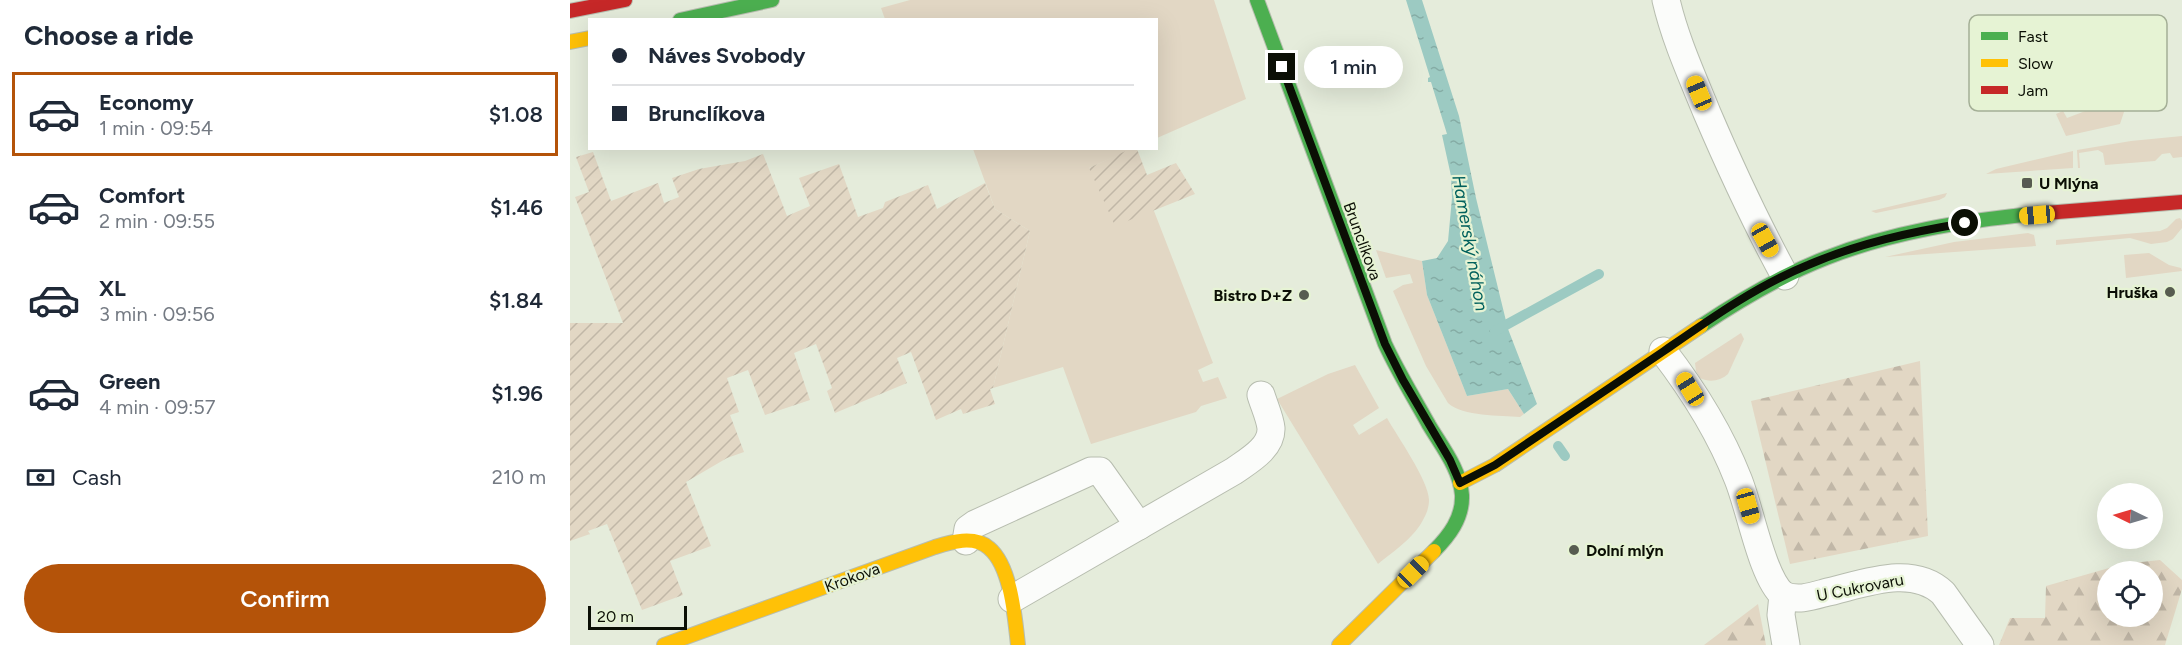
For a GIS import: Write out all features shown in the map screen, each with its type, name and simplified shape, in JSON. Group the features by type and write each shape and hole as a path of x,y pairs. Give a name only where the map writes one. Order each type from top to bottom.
{"street":[{"path":"570,11 626,0"},
{"path":"687,18 742,3 772,0"},
{"name":"Brunclíkova","path":"1257,0 1385,344 1397,369 1454,466 1460,483"},
{"path":"1666,0 1679,43 1715,131 1755,222 1785,276"},
{"path":"570,42 588,38"},
{"path":"1339,645 1450,535 1457,520 1462,497 1460,483 1495,465 1746,297 1785,276 1852,248 1929,229 2014,217 2182,202"},
{"path":"1664,351 1718,435 1738,478 1765,566 1777,590 1783,595 1781,615 1786,645"},
{"path":"1012,599 1234,471 1255,455 1268,443 1271,428 1261,395"},
{"path":"1018,645 1012,599 998,560 990,549 966,541 968,529 1091,471 1100,471 1139,526"},
{"name":"Krokova","path":"664,645 952,541 966,541"},
{"name":"U Cukrovaru","path":"1783,595 1790,598 1807,597 1884,580 1915,578 1936,587 1943,593 1980,645"}],"green space":[{"path":"910,0 1214,0 1246,99 1158,138 1158,18 885,18 881,8"},
{"path":"2063,111 2067,118 2085,111 2124,111 2120,124 2066,136 2056,114"},
{"path":"2182,136 2182,157 2173,158 2170,153 2162,154 2155,161 2105,165 2103,153 2098,150 2079,153 2080,168 2078,168 2077,150"},
{"path":"973,150 1130,150 1089,168 1154,211 1213,363 1198,370 1203,382 1218,377 1227,398 1201,406 1196,412 1091,444 1063,367 993,388 1030,231 995,209"},
{"path":"1128,150 1137,150 1147,175 1176,163 1195,194 1115,226 1089,168"},
{"path":"2073,151 2073,168 1986,174 1996,169"},
{"path":"593,152 611,201 658,183 664,203 679,197 672,178 699,169 745,161 763,154 787,216 810,206 799,178 839,164 858,217 883,208 885,202 928,185 937,209 985,183 995,209 1030,231 993,388 990,389 995,404 963,414 961,409 936,420 911,352 897,358 907,383 835,413 827,391 832,388 816,344 794,353 810,400 765,415 748,370 727,378 739,412 730,415 744,452 727,458 686,482 711,546 670,561 683,595 642,610 607,524 588,531 590,534 570,541 570,323 623,323 575,197 589,192 576,157"},
{"path":"1947,193 1939,200 1876,213 1871,211"},
{"path":"2180,218 2182,228 2173,239 2167,242 2151,244 2130,238 2056,245 2056,240 2160,231"},
{"path":"2028,233 2034,235 2036,246 1885,257 1954,242"},
{"path":"1376,250 1422,261 1427,295 1467,396 1508,389 1524,414 1520,417 1472,413 1455,408 1448,403 1426,366 1393,291 1403,285 1413,283 1410,274 1386,278"},
{"path":"2149,253 2169,265 2181,268 2182,271 2126,278 2124,255"},
{"path":"1741,333 1744,339 1728,374 1715,380 1700,378 1695,363"},
{"path":"1920,361 1928,536 1790,564 1751,401"},
{"path":"1355,365 1379,408 1353,425 1359,435 1387,418 1418,470 1428,492 1429,500 1426,514 1420,525 1404,543 1378,564 1277,399 1328,374"},
{"path":"2163,563 2182,580 2182,589 2165,645 1999,645 2010,618 2045,618 2046,586 2097,571 2097,627 2163,627"},
{"path":"1758,604 1766,645 1704,645"}],"water":[{"path":"1406,0 1422,0 1459,116 1476,198 1508,329 1537,404 1524,414 1508,389 1467,396 1427,295 1422,261 1437,258 1448,241 1452,198 1451,176 1442,135 1447,134 1431,82 1428,82 1430,77"}],"waterway":[{"path":"1495,331 1599,274"},
{"name":"Hamerský náhon","path":"1558,446 1565,456"}],"traffic: fast":[{"path":"689,18 772,0"},
{"path":"1257,0 1385,344 1406,385 1450,458 1461,485 1462,503 1458,519 1450,533 1434,551"},
{"path":"1701,326 1777,280 1851,249 1902,234 1980,220 2033,214"}],"traffic: slow":[{"path":"570,42 588,38"},
{"path":"1460,483 1495,465 1701,326"},
{"path":"664,645 935,547 970,541 989,548 1002,567 1011,593 1018,645"},
{"path":"1339,645 1434,551"}],"traffic: jam":[{"path":"570,11 625,0"},
{"path":"2033,214 2182,202"}],"place":[{"name":"U Mlýna","path":"2027,183"},
{"name":"Hruška","path":"2170,292"},
{"name":"Bistro D+Z","path":"1304,295"},
{"name":"Dolní mlýn","path":"1574,550"}],"route":[{"path":"1282,67 1385,344 1403,380 1457,472 1460,483 1495,465 1705,322 1785,276 1852,248 1890,237 1965,223"}]}
